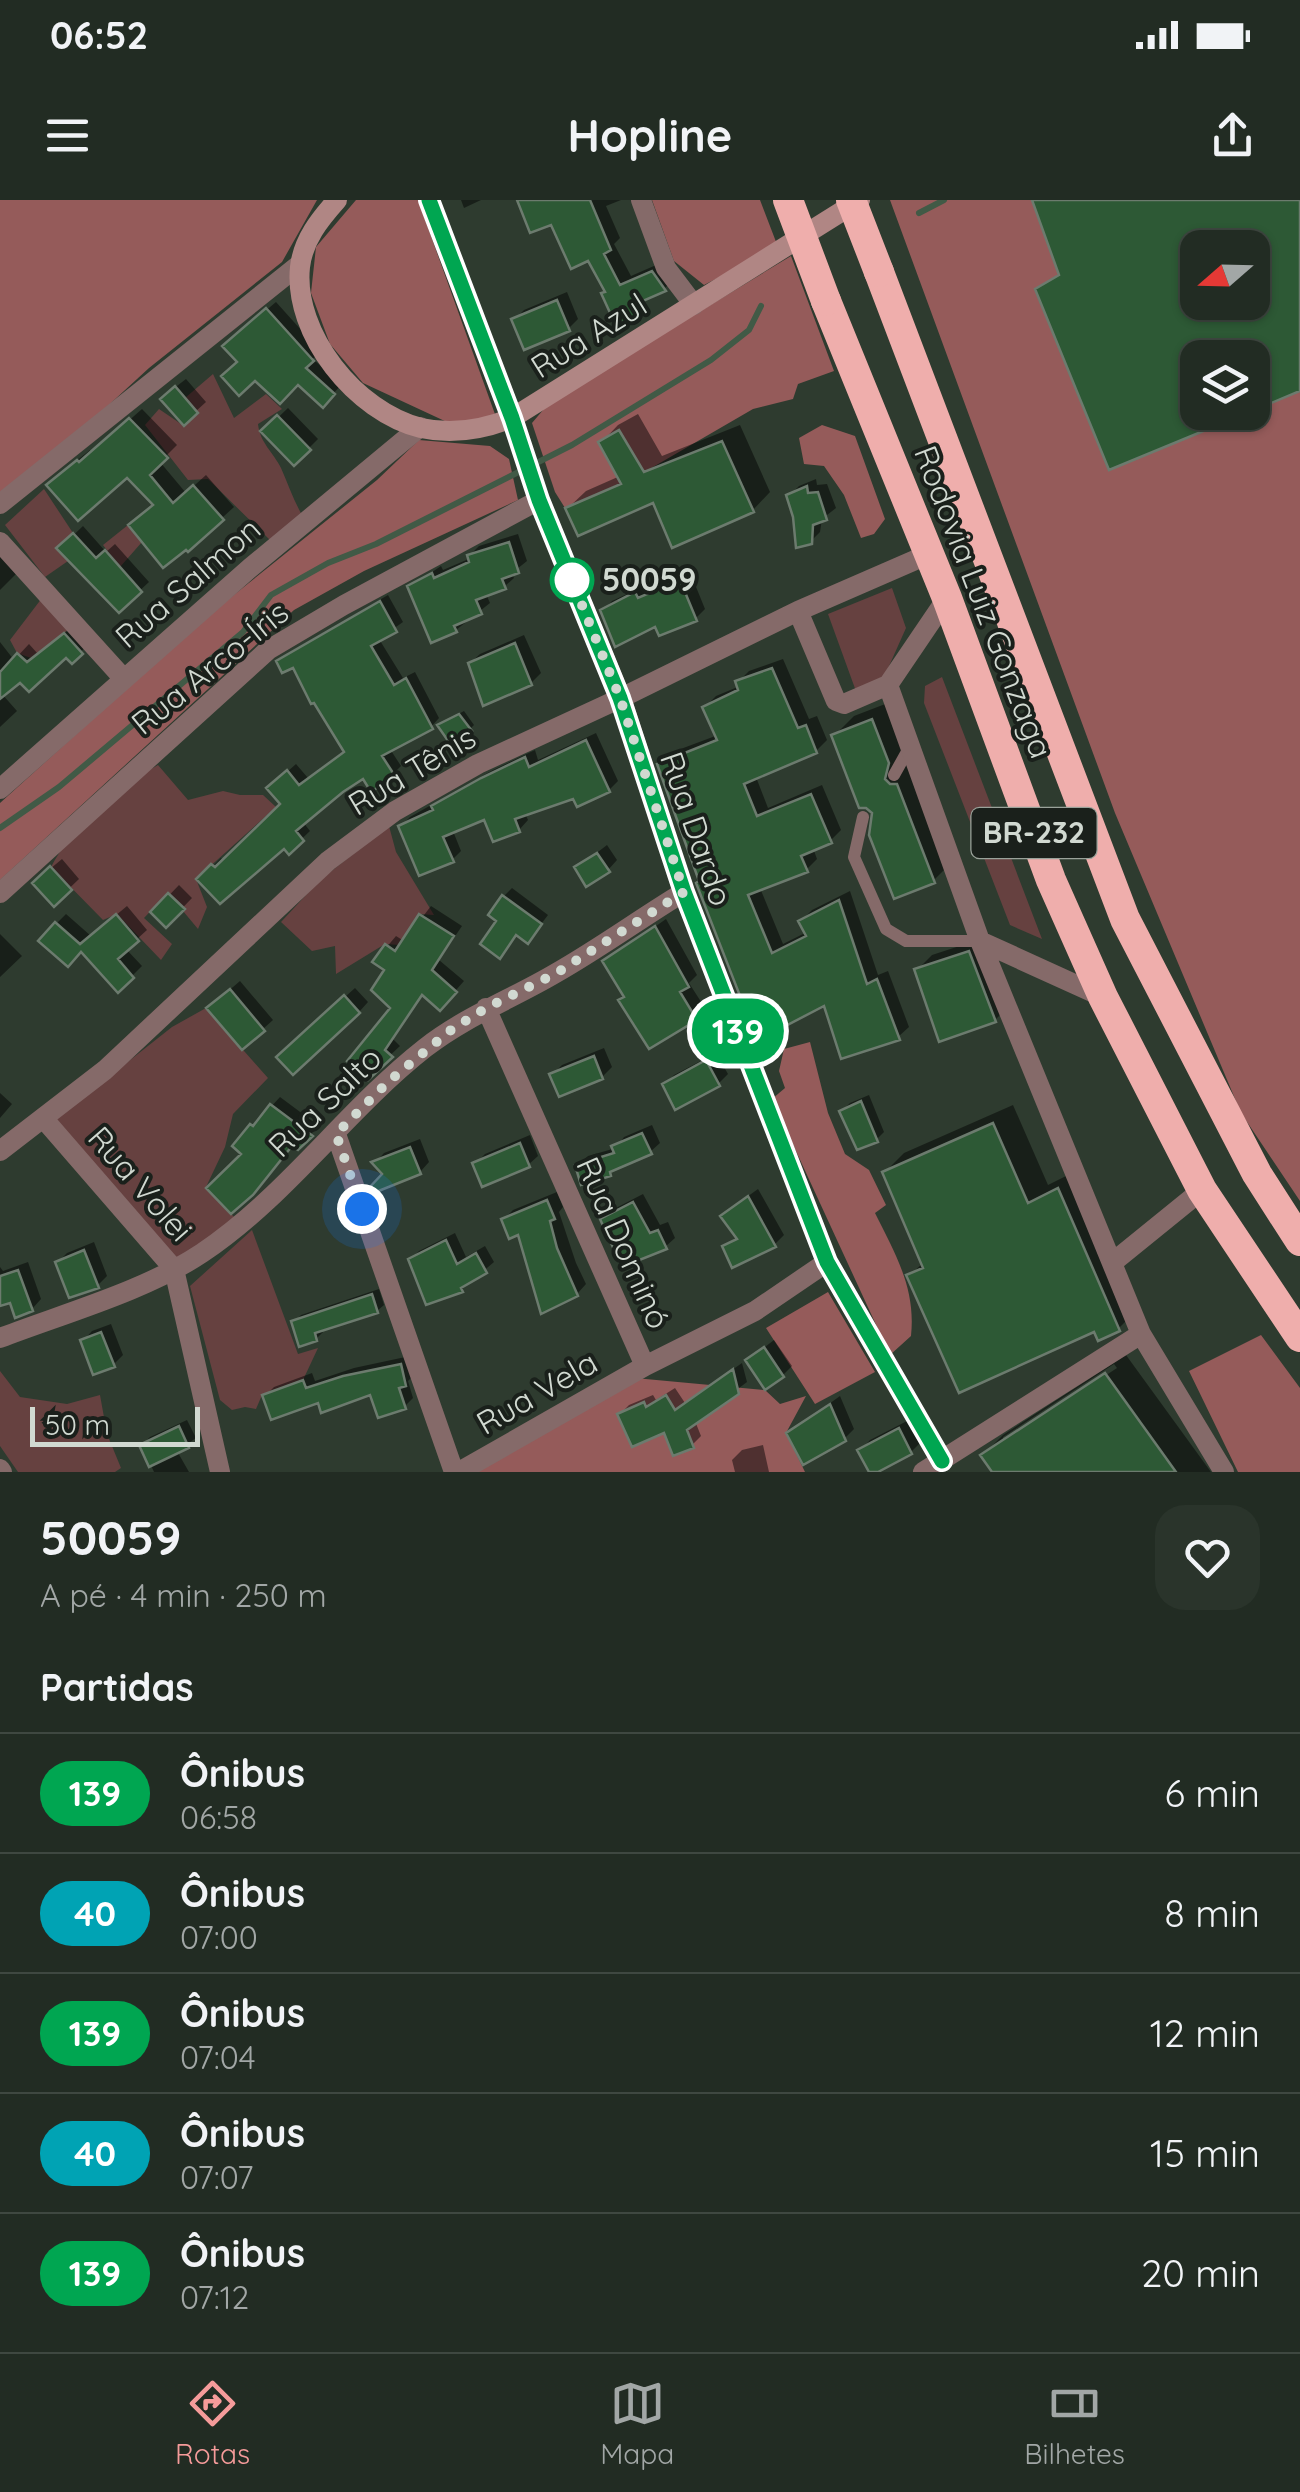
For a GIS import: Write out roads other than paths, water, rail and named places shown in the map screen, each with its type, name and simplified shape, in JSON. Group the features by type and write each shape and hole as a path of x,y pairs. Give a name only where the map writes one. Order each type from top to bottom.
{"highway":[{"name":"Rodovia Luiz Gonzaga","path":"788,200 947,598 1051,880 1103,996 1202,1190 1300,1337"},
{"name":"Rodovia Luiz Gonzaga","path":"850,200 1125,919 1257,1174 1300,1241"}],"main road":[{"path":"300,264 306,242 337,200"},
{"name":"Rua Azul","path":"300,264 300,299 311,331 325,354 380,410 420,427 458,432 486,428 512,418 860,200"}],"street":[{"name":"Rua Dardo","path":"429,200 536,490 620,698 684,892 827,1262 942,1461"},
{"path":"641,200 666,268 701,301"},
{"path":"0,504 300,264"},
{"name":"Rua Salmon","path":"0,789 250,568 420,427"},
{"name":"Rua Arco-Íris","path":"0,893 268,650 536,490"},
{"path":"0,542 124,679"},
{"name":"Rua Tênis","path":"0,1151 105,1070 328,861 362,834 478,764 798,610 929,554"},
{"path":"798,610 836,701 850,703 888,686 947,598"},
{"path":"888,686 980,941 1112,1264 1142,1334 1224,1472"},
{"name":"Rua Salto","path":"0,1338 174,1269 201,1254 239,1226 422,1050 486,1008 555,974 684,892"},
{"path":"980,941 1103,996"},
{"name":"Rua Dominó","path":"486,1008 645,1366 754,1312 827,1262"},
{"name":"Rua Volei","path":"42,1118 174,1269 220,1472"},
{"path":"336,1134 456,1472"},
{"path":"1112,1264 1202,1190"},
{"path":"923,1472 1142,1334"},
{"name":"Rua Vela","path":"456,1472 645,1366"}],"lane":[{"path":"894,775 908,750"},
{"path":"862,817 854,857 886,930 906,942 980,941"}],"waterway":[{"path":"919,213 944,200"},
{"path":"0,828 59,787 243,632 271,595 328,563 376,544 572,445 711,360 749,330 761,306"}],"place":[{"name":"50059","path":"572,580"}]}
